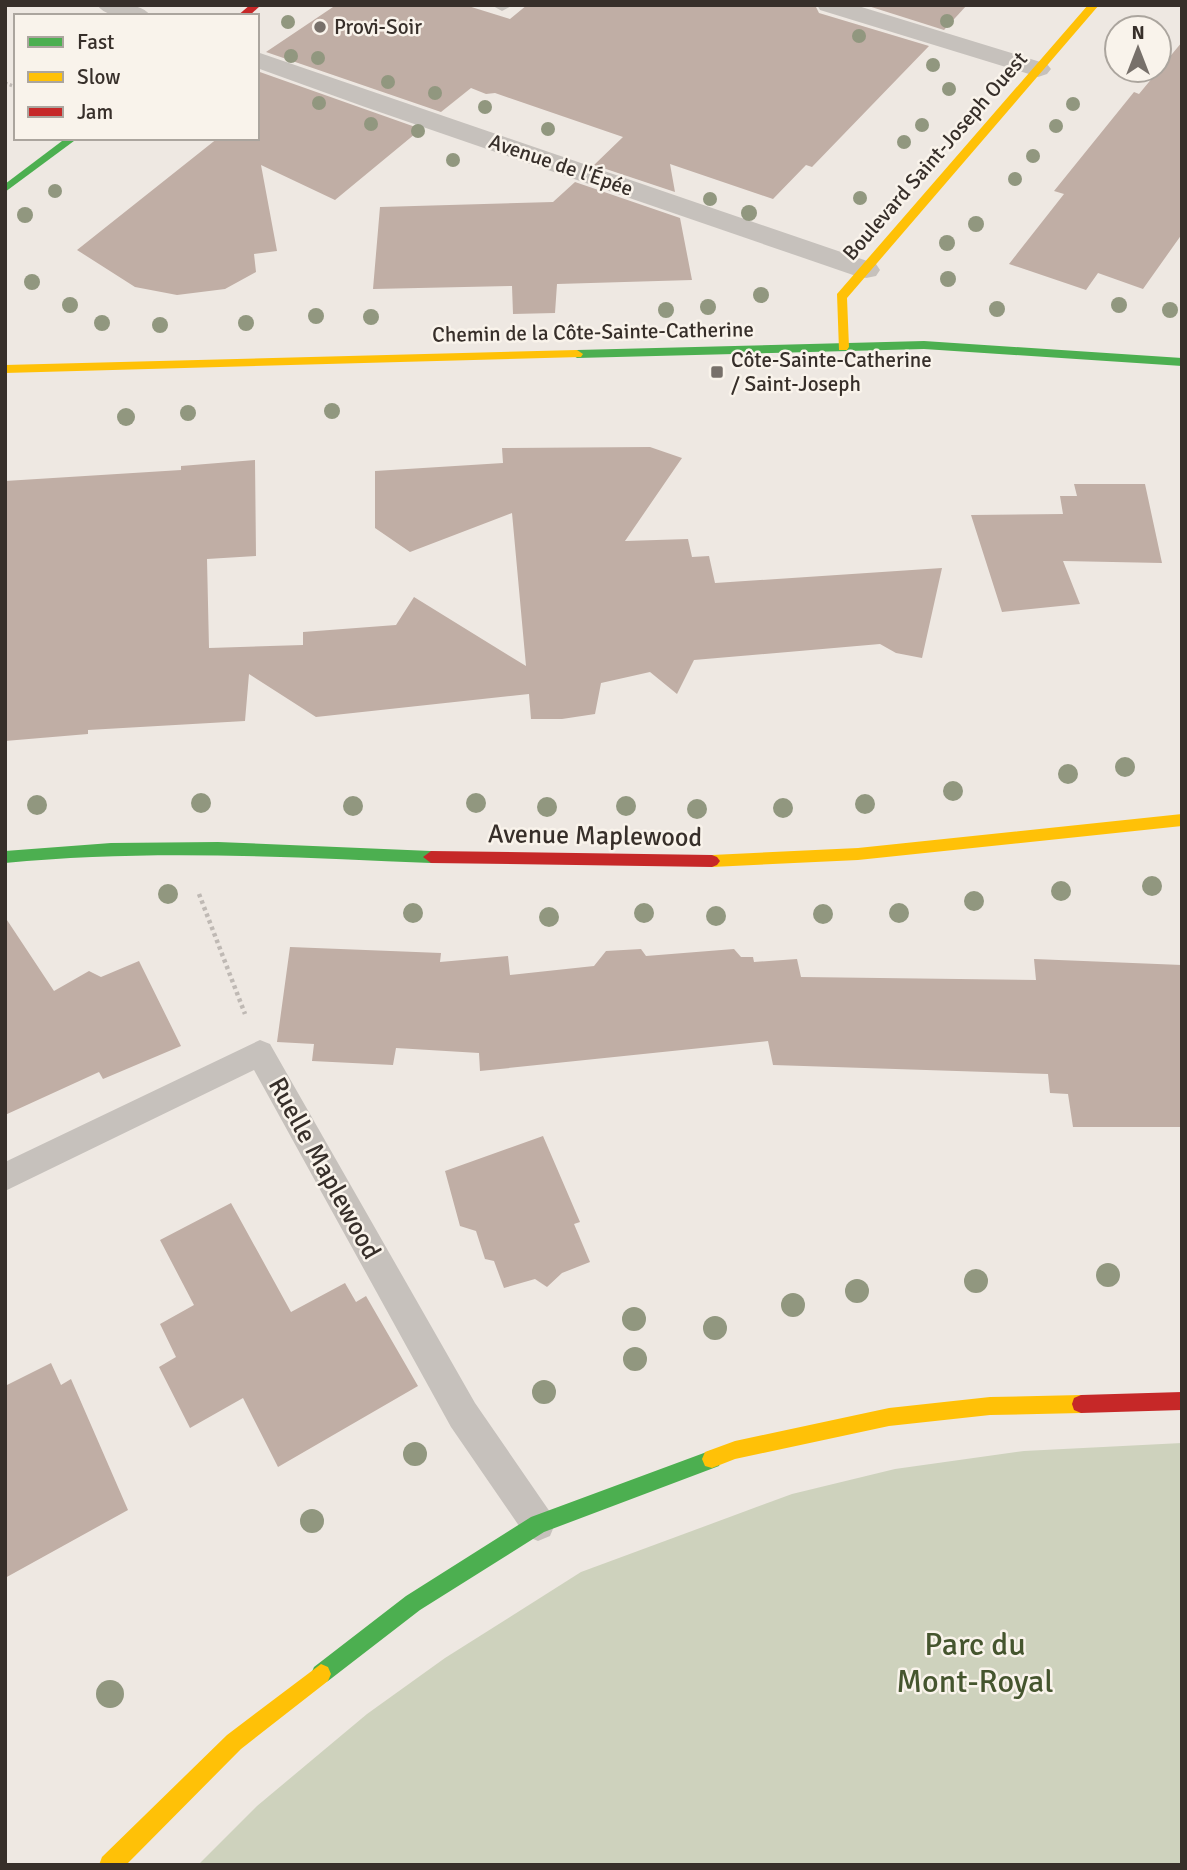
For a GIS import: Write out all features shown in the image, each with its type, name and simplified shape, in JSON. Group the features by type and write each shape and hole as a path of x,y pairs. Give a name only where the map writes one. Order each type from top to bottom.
{"main road":[{"name":"Boulevard Saint-Joseph Ouest","path":"843,347 841,297 1094,5"},
{"path":"5,189 70,140"},
{"name":"Chemin de la Côte-Sainte-Catherine","path":"5,369 924,345 1182,362"},
{"name":"Avenue Maplewood","path":"5,857 43,852 178,849 660,862 768,861 928,849 1182,820"},
{"path":"110,1865 233,1742 413,1603 538,1524 735,1450 889,1418 990,1406 1182,1401"}],"street":[{"path":"109,5 134,14"},
{"path":"829,5 1038,69"},
{"name":"Avenue de l'Épée","path":"259,60 866,270"}],"lane":[{"name":"Ruelle Maplewood","path":"5,1177 260,1053 463,1415 538,1524"}],"path":[{"path":"196,887 260,1053"}],"green space":[{"name":"Parc du Mont-Royal","path":"1182,1443 1182,1865 198,1865 257,1806 367,1714 445,1658 581,1572 792,1494 895,1469 1024,1451"}],"building":[{"path":"336,5 465,5 510,19 527,5 815,5 819,13 929,46 812,167 806,165 773,199 670,164 675,192 594,165 623,137 495,93 486,94 471,88 441,112 266,52"},
{"path":"865,5 967,5 944,30"},
{"path":"1182,42 1182,234 1143,289 1098,273 1086,290 1009,264 1064,194 1054,191 1134,92 1139,94 1147,84 1173,84 1173,53"},
{"path":"259,72 421,129 335,200 261,165 277,251 254,254 256,272 225,289 177,295 135,287 77,250 215,140 259,140"},
{"path":"575,182 680,218 692,280 557,284 555,313 513,314 512,286 373,289 380,207 553,202"},
{"path":"650,447 682,458 625,541 688,539 692,557 709,556 715,583 942,568 922,658 896,653 880,644 694,660 677,694 650,672 601,683 595,714 562,719 531,719 529,694 316,717 249,674 245,721 88,730 88,734 5,741 5,481 181,470 181,466 255,460 256,556 207,559 209,648 303,645 303,632 396,625 414,597 526,666 512,513 410,552 375,528 375,471 503,463 502,448"},
{"path":"1074,484 1145,484 1162,563 1063,561 1080,604 1002,612 971,515 1063,514 1060,496 1077,496"},
{"path":"5,917 54,991 89,971 101,977 139,961 181,1046 103,1079 99,1072 5,1115"},
{"path":"290,947 441,953 440,962 508,956 510,975 594,966 606,951 641,949 646,956 734,949 741,957 753,957 754,962 797,959 801,977 1036,980 1034,959 1182,965 1182,1127 1073,1127 1068,1094 1050,1093 1048,1074 773,1065 768,1041 480,1071 479,1053 396,1048 393,1065 312,1061 314,1044 277,1042"},
{"path":"543,1136 580,1222 574,1224 590,1262 562,1273 547,1287 535,1279 504,1288 494,1261 485,1259 476,1231 460,1226 445,1171"},
{"path":"231,1203 291,1312 345,1283 356,1302 366,1296 418,1386 278,1467 243,1398 190,1428 159,1367 176,1357 160,1324 194,1305 160,1240"},
{"path":"51,1363 61,1385 71,1379 128,1510 5,1578 5,1386"}],"traffic: fast":[{"path":"5,189 70,140"},
{"path":"577,354 924,345 1182,362"},
{"path":"5,857 165,848 431,857"},
{"path":"321,1674 413,1603 538,1524 712,1459"}],"traffic: slow":[{"path":"843,347 841,297 1094,5"},
{"path":"5,369 577,354"},
{"path":"712,861 858,854 1182,820"},
{"path":"712,1459 735,1450 889,1417 990,1406 1081,1404"},
{"path":"110,1865 234,1742 321,1674"}],"traffic: jam":[{"path":"245,14 256,5"},
{"path":"431,857 712,861"},
{"path":"1081,1404 1182,1401"}],"place":[{"name":"Provi-Soir","path":"320,27"},
{"name":"Côte-Sainte-Catherine / Saint-Joseph","path":"717,372"}]}
